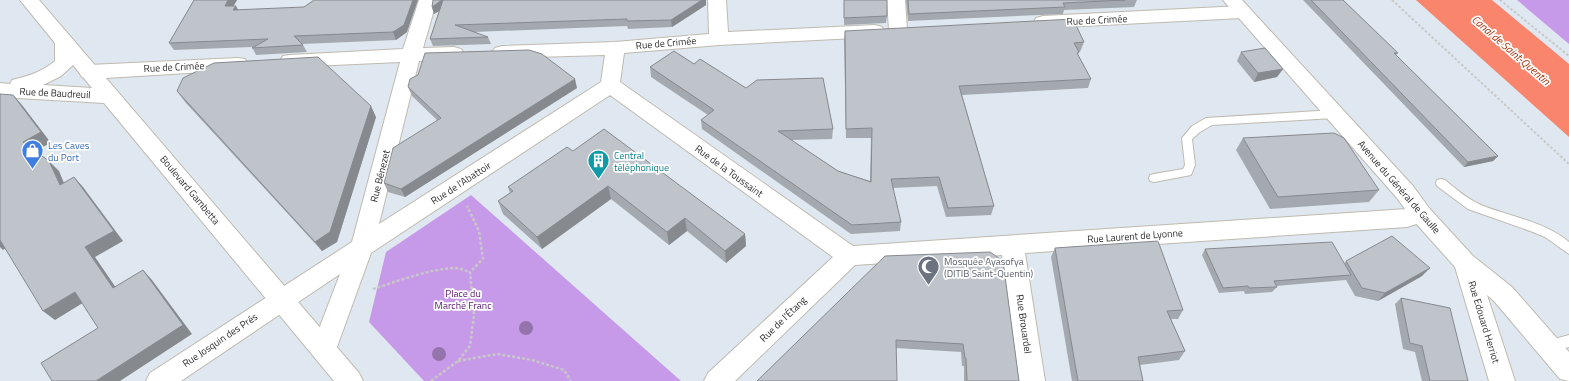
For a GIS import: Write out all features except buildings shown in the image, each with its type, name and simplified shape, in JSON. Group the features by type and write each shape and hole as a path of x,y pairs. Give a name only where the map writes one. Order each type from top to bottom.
{"street":[{"name":"Boulevard Gambetta","path":"29,0 350,381"},
{"name":"Rue Bénezet","path":"324,350 362,246 411,55 428,0"},
{"path":"717,0 719,39"},
{"name":"Rue de Crimée","path":"89,72 411,55 615,48 719,39 906,30 896,0"},
{"name":"Rue de Crimée","path":"1023,24 1237,6"},
{"name":"Avenue du Général de Gaulle","path":"1237,6 1405,192 1421,214 1465,263 1503,294 1558,344 1569,371"},
{"path":"0,89 30,83 51,76 65,63 64,42"},
{"path":"610,85 615,48"},
{"name":"Rue de l'Abattoir","path":"281,299 610,85"},
{"name":"Rue de la Toussaint","path":"610,85 848,256"},
{"name":"Rue de Baudreuil","path":"0,89 110,96"},
{"name":"Rue Laurent de Lyonne","path":"848,256 1400,218 1421,214"},
{"name":"Rue Brouardel","path":"1012,244 1032,381"},
{"name":"Rue de l'Étang","path":"717,381 848,256"},
{"name":"Rue Edouard Herriot","path":"1465,263 1502,381"},
{"name":"Rue Josquin des Prés","path":"159,381 281,299"}],"lane":[{"path":"1154,178 1187,172 1190,165 1187,138 1196,129 1210,122 1334,114"},
{"path":"1441,183 1460,198 1475,207 1542,231 1559,239 1569,249"}],"path":[{"path":"1392,0 1569,164"},
{"path":"1500,0 1569,56"},
{"path":"455,187 476,219 482,240 483,259 470,272"},
{"path":"347,288 366,292 406,278 456,268 470,272"},
{"path":"431,381 458,361 470,346 474,315 470,272"},
{"path":"458,361 497,354 532,360 564,370 571,381"}],"green space":[{"path":"1517,0 1569,0 1569,44"},
{"name":"Place du Marché Franc","path":"471,195 681,381 424,381 369,322 386,252"}],"water":[{"name":"Canal de Saint-Quentin","path":"1416,0 1492,0 1569,64 1569,137"}],"place":[{"name":"Les Caves du Port","path":"32,170"},
{"name":"Central téléphonique","path":"599,180"},
{"name":"Mosquée Ayasofya (DITIB Saint-Quentin)","path":"928,286"}]}
